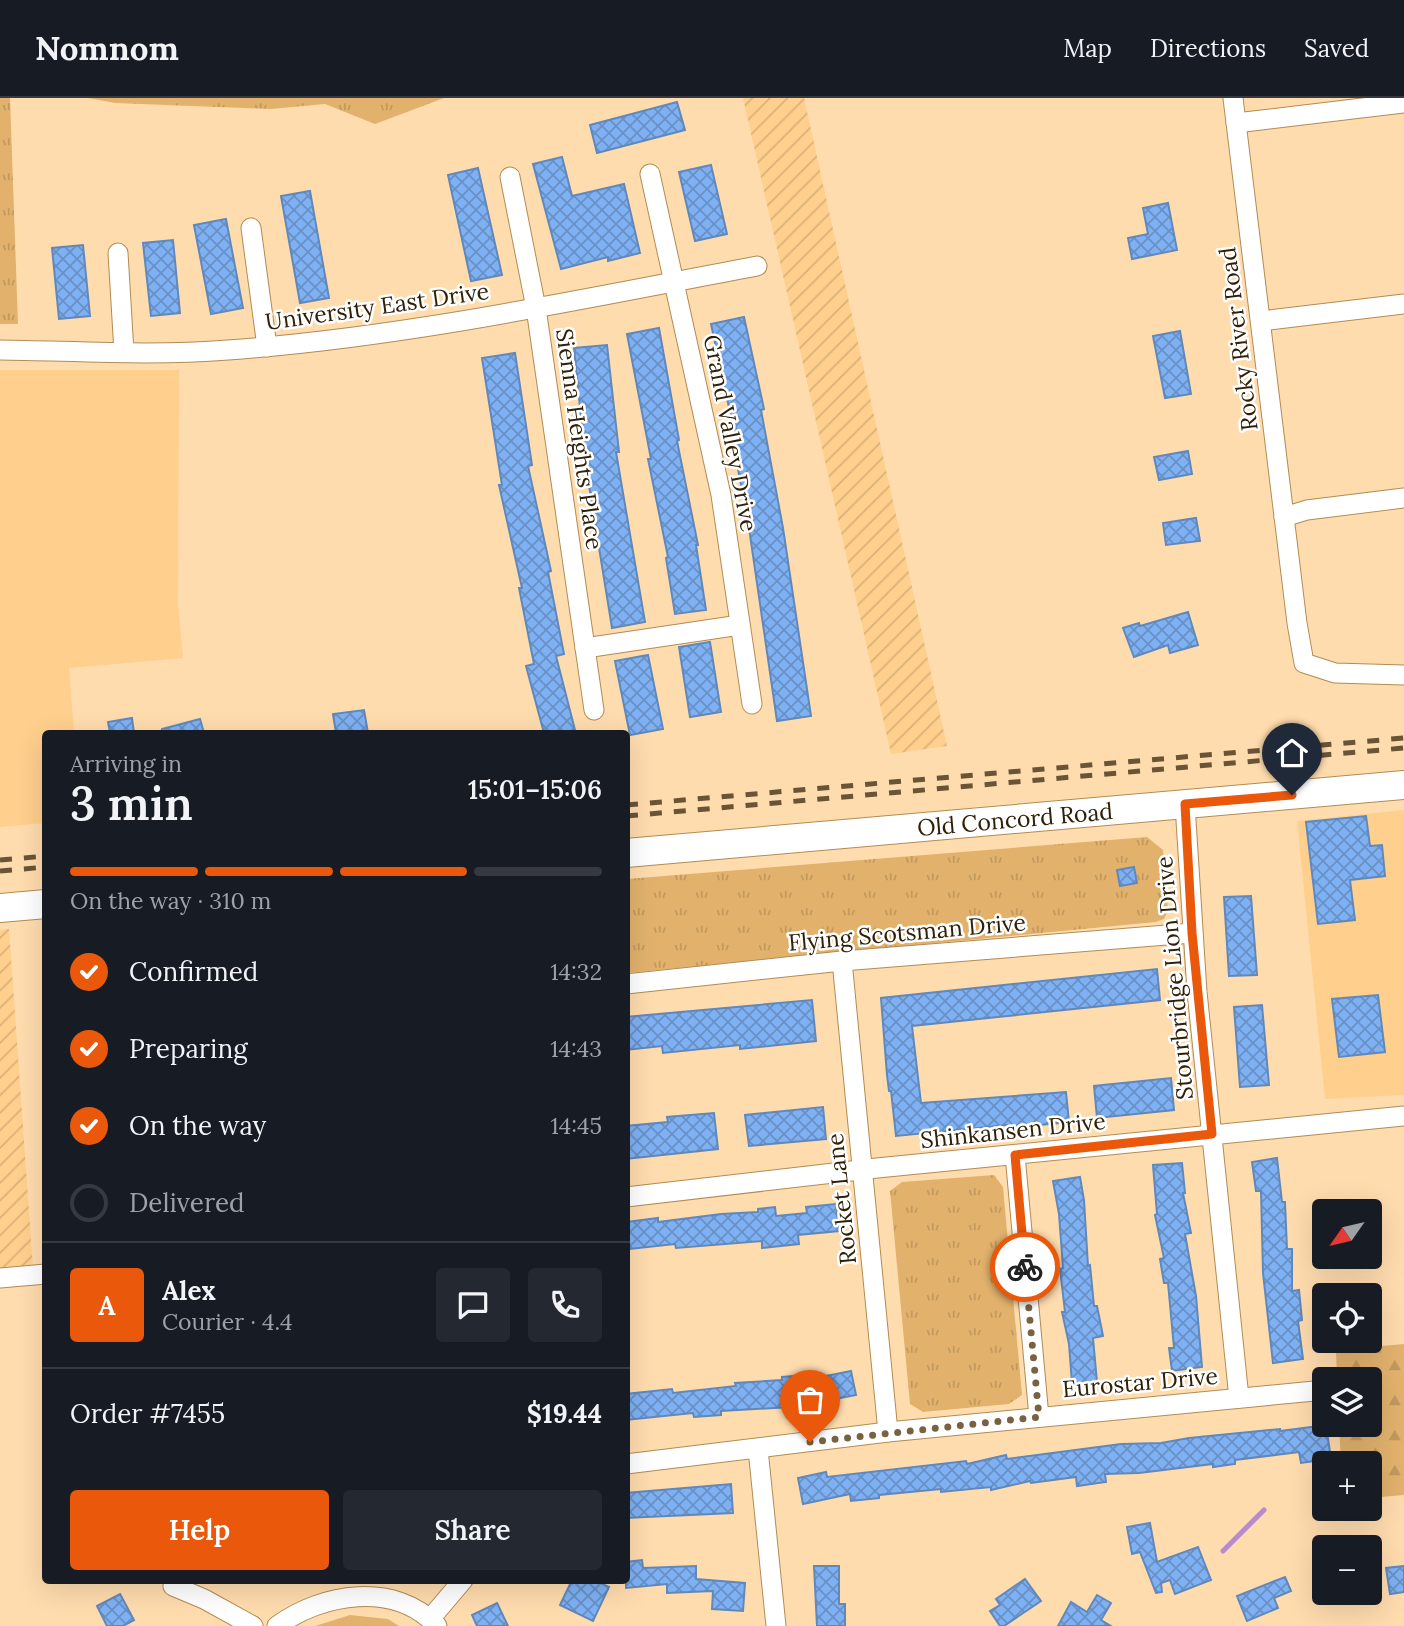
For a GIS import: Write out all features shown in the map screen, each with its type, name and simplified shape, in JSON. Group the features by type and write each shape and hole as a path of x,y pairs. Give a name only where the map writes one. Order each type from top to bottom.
{"street":[{"name":"Rocky River Road","path":"1233,98 1304,663 1335,673 1404,675"},
{"path":"1236,123 1404,103"},
{"name":"Grand Valley Drive","path":"650,174 721,495 752,704"},
{"name":"Sienna Heights Place","path":"510,177 536,308 594,710"},
{"path":"251,228 267,347"},
{"path":"118,253 124,352"},
{"name":"University East Drive","path":"0,350 185,352 267,347 460,322 757,266"},
{"path":"1261,321 1404,304"},
{"path":"1284,517 1307,510 1404,498"},
{"path":"585,648 740,625"},
{"name":"Old Concord Road","path":"630,853 1404,785"},
{"name":"Stourbridge Lion Drive","path":"1185,804 1192,933 1239,1398"},
{"path":"0,908 42,904"},
{"name":"Flying Scotsman Drive","path":"630,984 842,961 1192,933"},
{"name":"Rocket Lane","path":"842,961 888,1432"},
{"name":"Shinkansen Drive","path":"630,1197 863,1170 1404,1116"},
{"path":"1015,1155 1039,1417"},
{"path":"0,1278 42,1274"},
{"name":"Eurostar Drive","path":"630,1464 888,1432 1312,1391"},
{"path":"758,1449 776,1626"},
{"path":"277,1626 305,1609 355,1596 404,1604 433,1622 460,1584"},
{"path":"173,1586 204,1599 253,1626"}],"shaded area":[{"path":"743,98 804,98 947,746 891,754"},
{"path":"0,370 179,370 178,605 183,658 69,668 74,730 42,730 42,823 0,827"},
{"path":"1404,810 1404,1095 1325,1099 1297,821"},
{"path":"9,929 33,1268 0,1271 0,930"}],"green space":[{"path":"0,98 10,98 18,324 0,324"},
{"path":"88,98 444,98 375,124 325,104 271,109 115,103"},
{"path":"1147,837 1163,850 1168,911 1164,919 1156,922 630,973 630,879"},
{"path":"994,1175 1003,1187 1022,1395 1009,1404 923,1412 910,1404 890,1191 902,1182"},
{"path":"1404,1344 1404,1495 1382,1497 1382,1451 1340,1451 1340,1437 1382,1437 1382,1367 1337,1367 1336,1353 1382,1353 1382,1346"},
{"path":"350,1615 388,1619 399,1626 315,1626"}],"building":[{"path":"677,102 685,130 597,153 590,125"},
{"path":"562,157 572,196 624,184 640,253 608,261 608,257 561,269 533,164"},
{"path":"711,165 727,234 695,241 679,172"},
{"path":"478,168 502,275 471,281 448,175"},
{"path":"310,191 329,298 300,303 281,196"},
{"path":"1168,203 1177,250 1132,259 1128,238 1148,234 1143,208"},
{"path":"226,219 243,308 211,314 194,225"},
{"path":"173,240 180,313 151,316 143,243"},
{"path":"83,245 90,316 59,319 52,248"},
{"path":"744,317 764,409 761,410 783,528 811,716 777,721 749,528 730,426 733,426 711,324"},
{"path":"659,328 679,440 677,441 698,545 706,610 675,614 666,558 668,557 627,334"},
{"path":"1180,331 1191,394 1165,398 1153,336"},
{"path":"607,345 619,452 616,452 645,622 612,628 586,467 574,348"},
{"path":"515,353 532,465 528,466 551,571 548,572 564,654 556,656 575,730 543,730 526,666 534,664 519,588 522,588 499,485 502,485 482,358"},
{"path":"1188,451 1192,474 1159,480 1154,457"},
{"path":"1196,518 1200,541 1166,545 1163,523"},
{"path":"1188,612 1198,645 1170,653 1168,645 1134,657 1123,628 1139,623 1140,626"},
{"path":"710,642 721,712 690,717 679,647"},
{"path":"648,655 663,729 630,735 615,661"},
{"path":"364,710 367,730 336,730 333,714"},
{"path":"132,718 134,730 109,730 108,722"},
{"path":"200,719 203,730 162,730"},
{"path":"1366,816 1370,846 1382,845 1385,876 1350,880 1355,920 1318,924 1306,822"},
{"path":"1134,867 1137,883 1120,886 1117,870"},
{"path":"1251,896 1257,975 1229,976 1224,897"},
{"path":"1157,969 1160,1000 912,1026 921,1103 1066,1092 1069,1122 896,1136 887,1075 881,998"},
{"path":"1378,995 1385,1052 1339,1057 1332,999"},
{"path":"812,1000 816,1041 663,1053 662,1046 630,1050 630,1017"},
{"path":"1262,1005 1269,1085 1240,1087 1234,1007"},
{"path":"1171,1078 1174,1110 1097,1118 1094,1086"},
{"path":"823,1107 826,1139 749,1146 745,1115"},
{"path":"714,1113 718,1149 630,1159 630,1126 668,1122 667,1117"},
{"path":"1277,1158 1282,1202 1285,1202 1287,1249 1292,1249 1292,1291 1299,1290 1302,1320 1298,1321 1303,1359 1273,1363 1263,1273 1261,1191 1256,1191 1252,1162"},
{"path":"1182,1163 1183,1193 1191,1233 1185,1234 1196,1296 1202,1367 1172,1371 1169,1348 1174,1348 1168,1283 1164,1283 1160,1259 1164,1258 1155,1215 1153,1165"},
{"path":"1080,1177 1088,1266 1090,1265 1094,1306 1097,1306 1103,1336 1093,1338 1097,1382 1072,1383 1069,1344 1062,1312 1065,1312 1060,1269 1063,1268 1059,1214 1053,1181"},
{"path":"836,1204 839,1231 798,1235 799,1244 762,1248 762,1241 676,1248 675,1244 630,1249 630,1222 658,1218 658,1222 758,1212 758,1209 775,1207 776,1216 807,1213 806,1207"},
{"path":"851,1371 856,1395 809,1406 721,1411 721,1415 694,1417 693,1413 630,1420 630,1394 672,1389 673,1393 805,1375 806,1380"},
{"path":"1312,1427 1312,1437 1328,1437 1330,1451 1312,1451 1312,1462 1301,1463 1299,1452 1235,1460 1235,1464 1213,1467 1213,1464 1139,1473 1105,1474 1106,1482 1077,1486 1076,1477 1030,1481 991,1490 991,1487 941,1492 941,1489 879,1495 879,1498 851,1501 850,1494 803,1504 798,1478 826,1472 827,1477 966,1461 967,1464 1006,1455 1007,1459 1121,1444 1161,1443 1189,1438"},
{"path":"731,1484 733,1513 630,1518 630,1493"},
{"path":"1150,1523 1157,1562 1198,1547 1211,1580 1175,1594 1170,1580 1161,1583 1162,1592 1156,1593 1140,1552 1132,1554 1127,1527"},
{"path":"642,1560 643,1568 696,1566 696,1579 745,1583 743,1611 712,1609 713,1591 667,1593 667,1584 626,1588 626,1584 630,1584 630,1562"},
{"path":"814,1566 839,1566 839,1604 845,1604 845,1626 817,1626"},
{"path":"1404,1566 1404,1592 1390,1594 1386,1568"},
{"path":"1285,1577 1291,1591 1274,1598 1278,1608 1247,1621 1237,1596"},
{"path":"1025,1579 1041,1601 1000,1626 990,1611 1000,1605 996,1599"},
{"path":"570,1584 603,1584 609,1587 593,1621 560,1605"},
{"path":"120,1594 134,1620 123,1626 107,1626 97,1606"},
{"path":"1097,1595 1111,1603 1101,1620 1111,1626 1058,1626 1071,1602 1087,1612"},
{"path":"497,1603 508,1626 477,1626 472,1615"}],"waterway":[{"path":"1223,1551 1264,1510"}],"railway":[{"path":"630,805 1404,738"},
{"path":"630,816 1404,748"},
{"path":"0,860 42,856"},
{"path":"0,871 42,867"}],"way so far":[{"path":"810,1442 1039,1417 1025,1267"}],"route":[{"path":"1025,1267 1015,1155 1212,1134 1192,933 1185,804 1292,795"}]}
